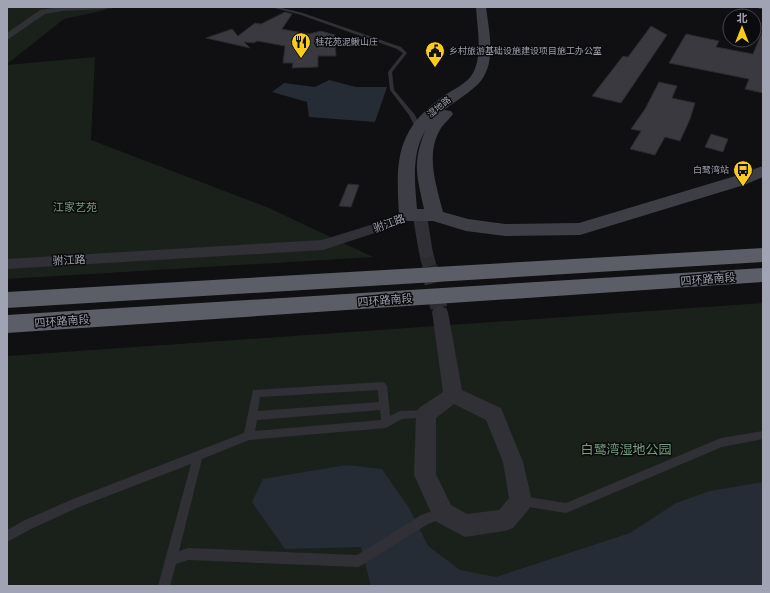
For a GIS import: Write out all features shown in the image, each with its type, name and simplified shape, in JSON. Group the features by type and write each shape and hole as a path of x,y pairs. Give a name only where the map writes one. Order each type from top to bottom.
{"highway":[{"name":"四环路南段","path":"7,300 763,255"},
{"name":"四环路南段","path":"7,324 763,275"}],"street":[{"path":"7,37 43,12 49,10 105,7"},
{"name":"湿地路","path":"421,215 405,168 407,152 418,128 425,118 471,83 479,74 484,55 481,7"},
{"name":"湿地路","path":"421,215 426,148 434,126 452,107 488,78 494,65 495,54 491,33 489,7"},
{"path":"426,253 421,215 466,225 505,230 580,229 738,181 763,171"},
{"name":"驸江路","path":"7,264 323,245 421,215"},
{"path":"440,312 453,395"},
{"path":"453,395 494,414 513,462 521,501 505,520 465,526 434,516 425,475 426,414 453,395"}],"lane":[{"path":"273,7 302,14 399,48 405,53 390,72 392,90 412,115 418,128"},
{"path":"249,436 256,393 382,386 386,424"},
{"path":"252,416 384,406"},
{"path":"7,536 25,525 46,516 163,472 198,456 249,436 386,424 400,414 426,414"},
{"path":"521,501 566,508 721,443 763,435"},
{"path":"164,586 198,456"},
{"path":"171,559 188,554 358,561 434,516"}],"green space":[{"path":"7,7 119,7 64,19 7,64"},
{"name":"江家艺苑","path":"95,57 91,140 269,208 373,257 7,279 7,65"},
{"name":"白鹭湾湿地公园","path":"763,303 763,586 7,586 7,356"}],"shaded area":[{"path":"329,80 356,87 387,87 375,122 309,117 307,102 272,92 284,83 315,87"},
{"path":"347,465 382,469 409,508 428,546 460,570 496,577 630,533 676,503 710,491 763,482 763,586 371,586 361,547 285,549 252,502 263,479"}],"building":[{"path":"285,12 292,14 282,29 309,34 321,31 335,35 336,56 318,56 318,67 292,68 293,63 283,63 285,46 257,41 254,43 244,42 250,48 206,38 232,29 238,36 255,23 261,24"},
{"path":"651,26 667,35 621,103 592,96 623,56 628,57"},
{"path":"763,30 763,93 745,89 749,79 669,63 686,34 719,41 716,47 753,54 756,48 762,48"},
{"path":"659,82 677,86 672,98 695,103 690,119 680,141 665,137 655,155 630,149 641,131 631,129 645,109"},
{"path":"711,134 728,139 723,152 705,147"},
{"path":"348,184 359,185 351,207 339,206"}],"tunnel":[{"path":"426,253 430,268"},
{"path":"429,267 440,312"}],"place":[{"name":"桂花苑泥鳅山庄","path":"301,59"},
{"name":"乡村旅游基础设施建设项目施工办公室","path":"435,68"},
{"name":"白鹭湾站","path":"743,187"}]}
